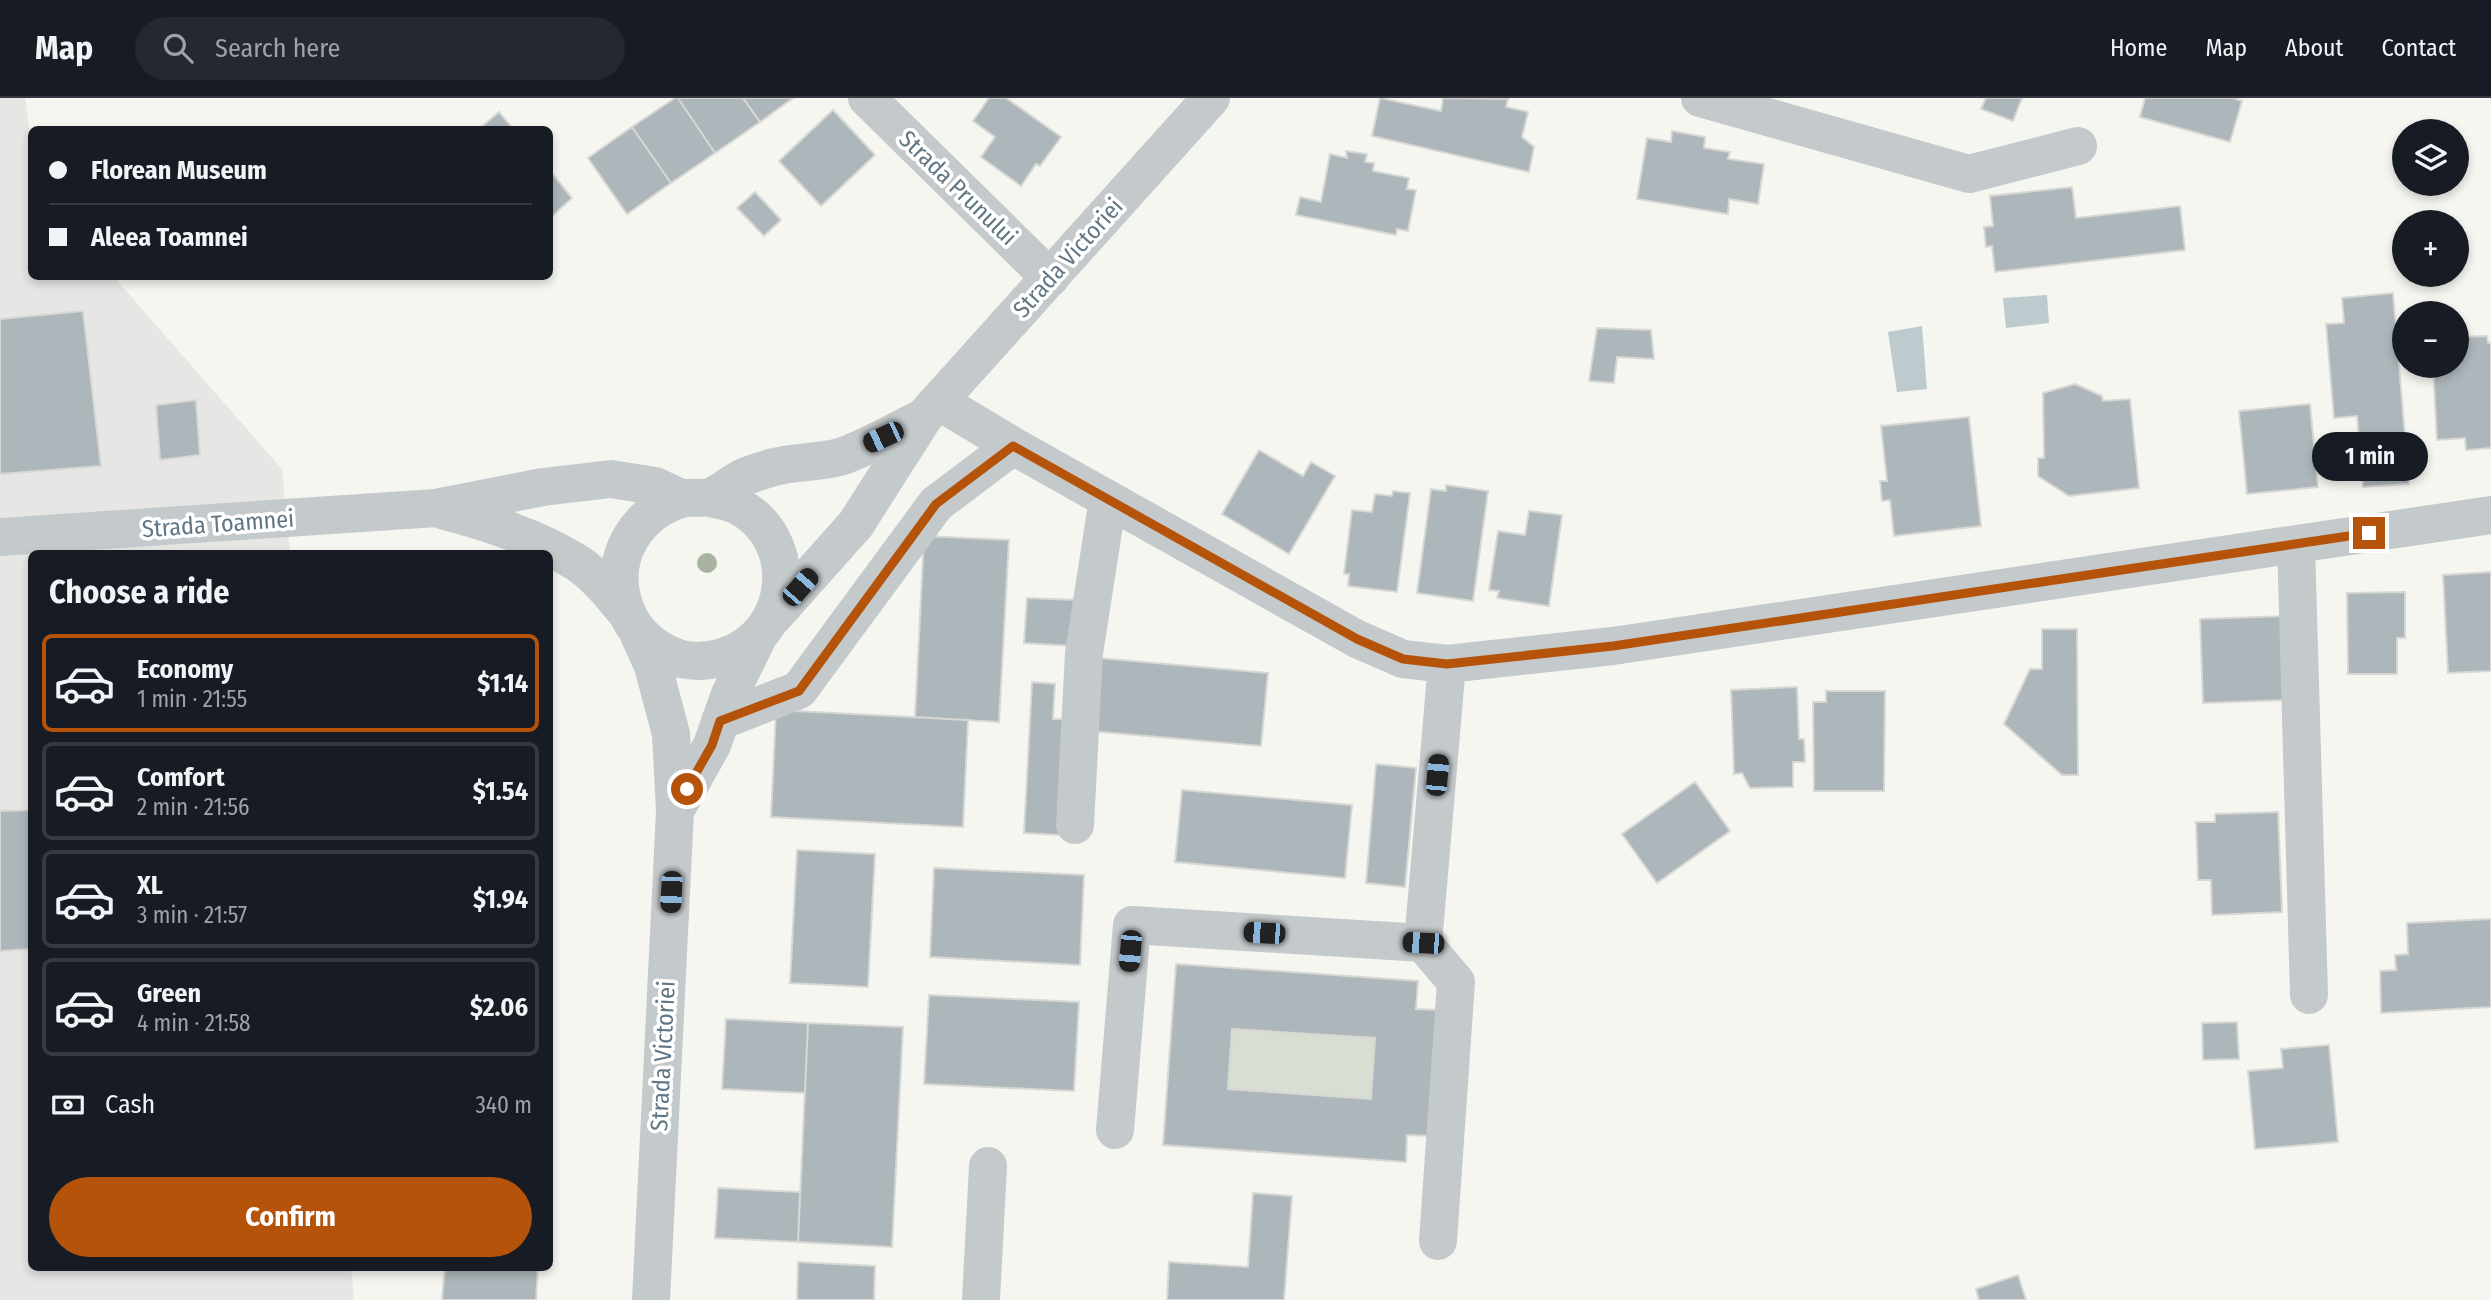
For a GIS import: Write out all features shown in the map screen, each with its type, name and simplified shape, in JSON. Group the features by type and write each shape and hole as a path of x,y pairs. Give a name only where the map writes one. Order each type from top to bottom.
{"street":[{"name":"Strada Prunului","path":"867,98 1050,278"},
{"name":"Strada Victoriei","path":"931,409 1211,98"},
{"path":"1700,98 1969,174 2078,146"},
{"path":"931,409 1013,446 1357,639 1403,659 1447,664 1613,646 2491,515"},
{"path":"631,622 618,583 622,555 635,529 656,509 697,498 744,477 775,467 842,456 931,409"},
{"path":"553,551 579,564 600,581 631,622 659,650 684,660 712,661 737,653 764,630 856,524 931,409"},
{"path":"720,721 799,691 936,504 1013,446"},
{"path":"436,508 543,487 611,480 655,486 736,505 758,521 774,542 781,568 780,595 730,694 712,745 675,811"},
{"path":"1075,825 1084,653 1108,499"},
{"path":"436,508 489,523 551,550"},
{"name":"Strada Toamnei","path":"0,537 81,543 436,508"},
{"path":"2296,544 2309,995"},
{"name":"Strada Victoriei","path":"631,622 653,666 671,734 675,811 651,1300"},
{"path":"1438,1241 1456,982 1423,943 1447,664"},
{"path":"1115,1130 1132,925 1423,943"},
{"path":"981,1300 988,1167"}],"shaded area":[{"path":"0,98 25,98 29,126 28,280 117,280 282,469 290,550 28,550 28,1271 351,1271 354,1300 0,1300"},
{"path":"2047,295 2049,323 2006,328 2003,298"},
{"path":"1922,326 1927,389 1897,392 1888,332"},
{"path":"1232,1029 1375,1038 1371,1099 1228,1089"}],"building":[{"path":"678,98 715,153 671,183 632,127"},
{"path":"678,98 743,98 760,122 715,153"},
{"path":"743,98 793,98 760,122"},
{"path":"989,98 1006,98 1061,137 1040,166 1036,164 1021,186 981,157 995,137 973,121"},
{"path":"1380,98 1441,111 1443,98 1508,99 1506,107 1528,112 1522,137 1534,147 1529,172 1372,136"},
{"path":"1986,98 2022,98 2013,121 1981,109"},
{"path":"2145,98 2233,98 2242,101 2230,142 2140,117"},
{"path":"833,110 875,155 821,206 779,161"},
{"path":"499,112 511,126 483,126"},
{"path":"632,127 671,183 627,214 588,158"},
{"path":"1672,131 1705,137 1704,148 1730,152 1728,159 1764,164 1758,204 1729,199 1728,214 1637,199 1647,138 1671,142"},
{"path":"1346,151 1367,154 1365,162 1374,163 1373,171 1409,178 1407,189 1416,190 1408,231 1397,229 1396,235 1296,215 1300,197 1321,202 1330,154 1347,158"},
{"path":"553,175 572,198 553,215"},
{"path":"2072,187 2076,218 2180,206 2185,250 1995,272 1992,246 1986,247 1984,227 1993,226 1990,196"},
{"path":"755,192 781,220 764,236 737,208"},
{"path":"2393,293 2392,378 2400,378 2409,484 2363,487 2357,416 2334,418 2326,324 2344,323 2342,298"},
{"path":"83,311 101,466 0,474 0,319"},
{"path":"1597,328 1651,330 1654,359 1617,357 1614,383 1589,381"},
{"path":"2487,336 2488,343 2491,343 2491,448 2466,450 2465,438 2437,440 2434,378 2469,378 2469,337"},
{"path":"2075,384 2102,396 2103,401 2130,399 2139,488 2069,496 2038,476 2038,458 2044,458 2043,393"},
{"path":"196,400 200,455 160,460 156,405"},
{"path":"2310,404 2318,487 2247,494 2239,411"},
{"path":"1969,417 1981,526 1894,536 1890,500 1882,501 1880,481 1887,481 1881,426"},
{"path":"1259,450 1303,476 1311,462 1335,476 1289,554 1222,514"},
{"path":"1446,485 1488,491 1473,601 1417,593 1431,489 1446,491"},
{"path":"1393,491 1410,493 1397,592 1348,586 1349,574 1344,574 1352,510 1372,512 1375,494 1392,496"},
{"path":"1529,511 1562,515 1549,606 1497,598 1499,591 1489,590 1498,531 1525,535"},
{"path":"924,536 1009,540 999,722 915,717"},
{"path":"2491,572 2491,671 2448,673 2443,575"},
{"path":"2405,592 2405,638 2397,638 2397,674 2348,674 2347,593"},
{"path":"1027,598 1076,600 1073,646 1024,643"},
{"path":"2287,616 2289,700 2203,703 2200,619"},
{"path":"2042,629 2077,629 2078,775 2062,775 2004,724 2030,669 2042,669"},
{"path":"1098,658 1268,673 1261,746 1091,731"},
{"path":"1032,682 1055,684 1053,719 1066,719 1060,835 1024,833"},
{"path":"1797,687 1799,739 1804,739 1805,762 1793,762 1793,787 1750,788 1742,773 1734,774 1731,690"},
{"path":"1826,691 1885,691 1884,791 1814,791 1813,702 1826,702"},
{"path":"776,710 968,720 963,827 771,817"},
{"path":"1376,764 1416,768 1405,887 1366,883"},
{"path":"1695,782 1730,831 1657,883 1622,834"},
{"path":"1182,790 1352,805 1345,878 1175,862"},
{"path":"28,810 28,949 0,951 0,811"},
{"path":"2278,812 2282,912 2212,915 2211,880 2198,880 2196,822 2215,822 2215,814"},
{"path":"797,850 875,854 868,987 790,983"},
{"path":"934,868 1084,875 1080,965 930,957"},
{"path":"2491,919 2491,1007 2381,1013 2380,971 2396,970 2395,955 2408,954 2407,923"},
{"path":"1176,964 1418,981 1416,1009 1438,1010 1430,1136 1407,1135 1406,1162 1163,1145","holes":["1232,1029 1375,1038 1371,1099 1228,1089"]},
{"path":"929,995 1079,1002 1074,1091 924,1084"},
{"path":"726,1019 808,1023 805,1093 722,1089"},
{"path":"2237,1022 2239,1059 2203,1060 2202,1023"},
{"path":"808,1023 903,1027 892,1247 798,1242"},
{"path":"2329,1045 2338,1142 2255,1149 2248,1071 2283,1068 2281,1049"},
{"path":"718,1188 800,1192 798,1242 715,1238"},
{"path":"1253,1193 1292,1196 1284,1300 1167,1300 1169,1262 1248,1267"},
{"path":"798,1262 875,1266 874,1300 797,1300"},
{"path":"445,1271 538,1271 536,1300 442,1300"},
{"path":"2018,1275 2026,1300 1979,1300 1976,1289"}],"route":[{"path":"687,789 712,745 720,721 799,691 936,504 1013,446 1357,639 1403,659 1447,664 1613,646 2369,533"}]}
